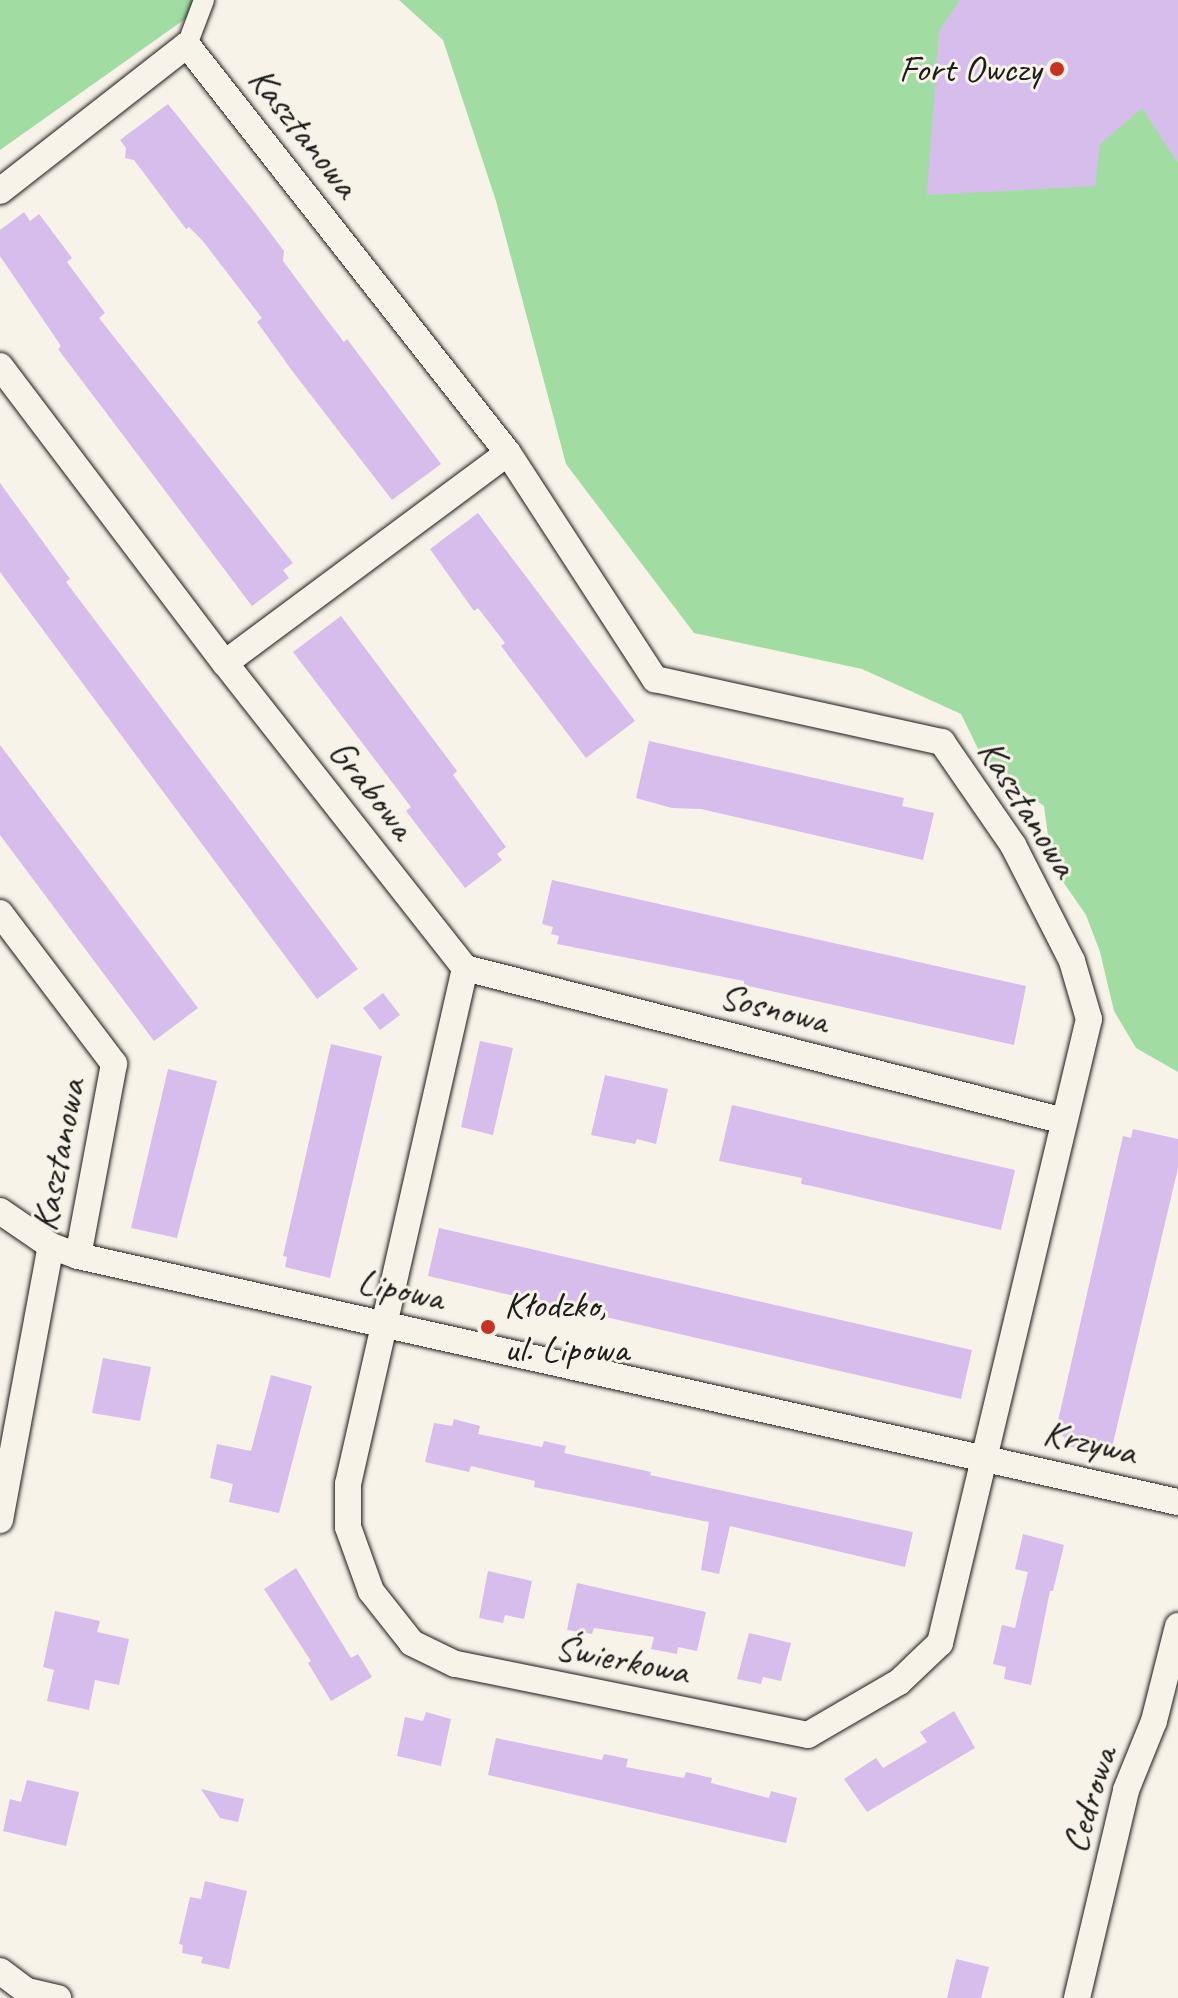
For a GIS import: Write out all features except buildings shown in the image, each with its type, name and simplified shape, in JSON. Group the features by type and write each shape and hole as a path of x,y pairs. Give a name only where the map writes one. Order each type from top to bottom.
{"street":[{"path":"0,191 187,45 204,0"},
{"name":"Kasztanowa","path":"187,45 508,453 655,679 942,742 1013,845 1072,961 1089,1019 985,1457"},
{"name":"Grabowa","path":"0,366 225,663 465,968"},
{"path":"225,663 508,453"},
{"name":"Kasztanowa","path":"0,913 114,1064 78,1256"},
{"path":"384,1324 465,968"},
{"name":"Sosnowa","path":"465,968 1064,1121"},
{"name":"Lipowa","path":"0,1211 51,1246 78,1256 223,1291 985,1457"},
{"path":"0,1520 51,1246"},
{"name":"Świerkowa","path":"384,1324 348,1484 348,1527 371,1591 412,1643 455,1664 808,1735 899,1682 940,1643 985,1457"},
{"name":"Krzywa","path":"985,1457 1178,1502"},
{"name":"Cedrowa","path":"1077,1998 1126,1790 1154,1721 1178,1626"},
{"path":"0,1971 27,1991 58,1998"}],"green space":[{"path":"0,0 212,0 0,150"},
{"path":"399,0 1178,0 1178,1072 1136,1048 1114,1011 1100,952 1086,915 1052,866 1044,806 985,763 961,714 862,669 694,633 566,464 496,201 443,40"}],"place":[{"name":"Fort Owczy","path":"1057,69"},
{"name":"Kłodzko, ul. Lipowa","path":"488,1327"}]}
